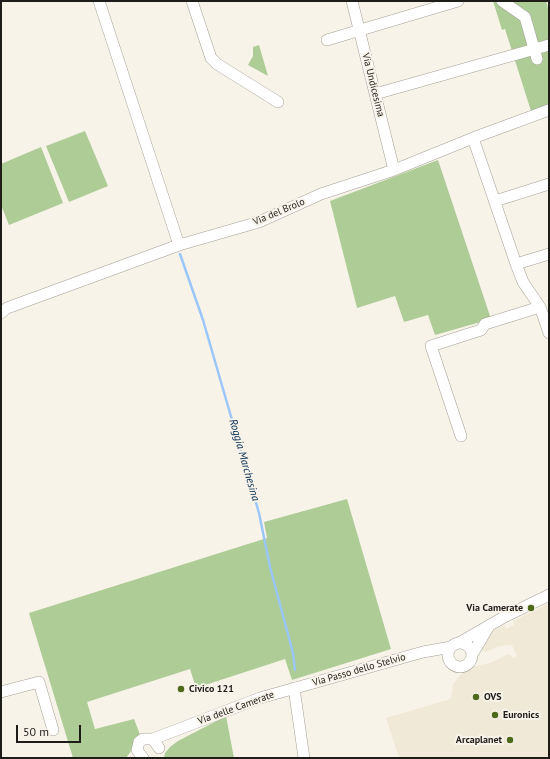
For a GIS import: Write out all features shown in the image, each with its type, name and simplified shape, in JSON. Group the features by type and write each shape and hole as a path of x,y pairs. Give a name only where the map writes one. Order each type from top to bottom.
{"street":[{"path":"99,1 179,245"},
{"path":"192,1 211,58 217,64 278,102"},
{"name":"Via Undicesima","path":"352,1 394,170"},
{"path":"327,40 458,1"},
{"path":"502,1 525,17 536,54"},
{"path":"375,94 512,56 536,54 549,45"},
{"name":"Via del Brolo","path":"3,310 179,245 258,222 321,194 394,170 473,138 549,110"},
{"path":"473,138 516,264 524,282 540,307 549,333"},
{"path":"495,200 549,184"},
{"path":"516,264 549,254"},
{"path":"461,436 431,346 481,330 485,324 540,307"},
{"name":"Via Passo dello Stelvio","path":"294,688 423,652 455,645 489,625 549,595"},
{"path":"472,653 466,644 455,645 448,655 453,665 462,668 470,663 472,653 489,625"},
{"path":"423,652 449,659"},
{"path":"1,692 39,682 53,730"},
{"path":"294,688 304,758"},
{"name":"Via delle Camerate","path":"137,755 139,742 143,739 156,752 178,730 260,698 294,688"}],"shaded area":[{"path":"549,603 549,758 399,758 386,718 447,700 451,698 453,684 461,674 476,666 490,663 508,654 514,658 517,656 512,645 500,646 486,652 481,648 489,633 504,625 506,629 514,625 513,621"}],"green space":[{"path":"493,1 546,1 549,11 549,104 531,111 505,29 502,30"},
{"path":"259,45 268,76 248,65 253,56 253,47"},
{"path":"85,131 108,186 69,202 46,146"},
{"path":"41,147 63,203 9,225 1,205 1,164"},
{"path":"438,160 491,319 435,335 428,315 404,322 395,296 357,308 330,201"},
{"path":"347,499 391,649 292,680 285,659 196,688 190,669 87,702 95,729 134,719 141,737 126,758 73,758 29,613 267,538 264,522"},
{"path":"226,716 234,758 164,758 165,753 178,741"}],"waterway":[{"name":"Roggia Marchesina","path":"180,254 203,320 259,513 270,567 293,653 295,670"}],"place":[{"name":"Via Camerate","path":"531,608"},
{"name":"Civico 121","path":"181,689"},
{"name":"OVS","path":"476,697"},
{"name":"Euronics","path":"495,715"},
{"name":"Arcaplanet","path":"510,740"}]}
